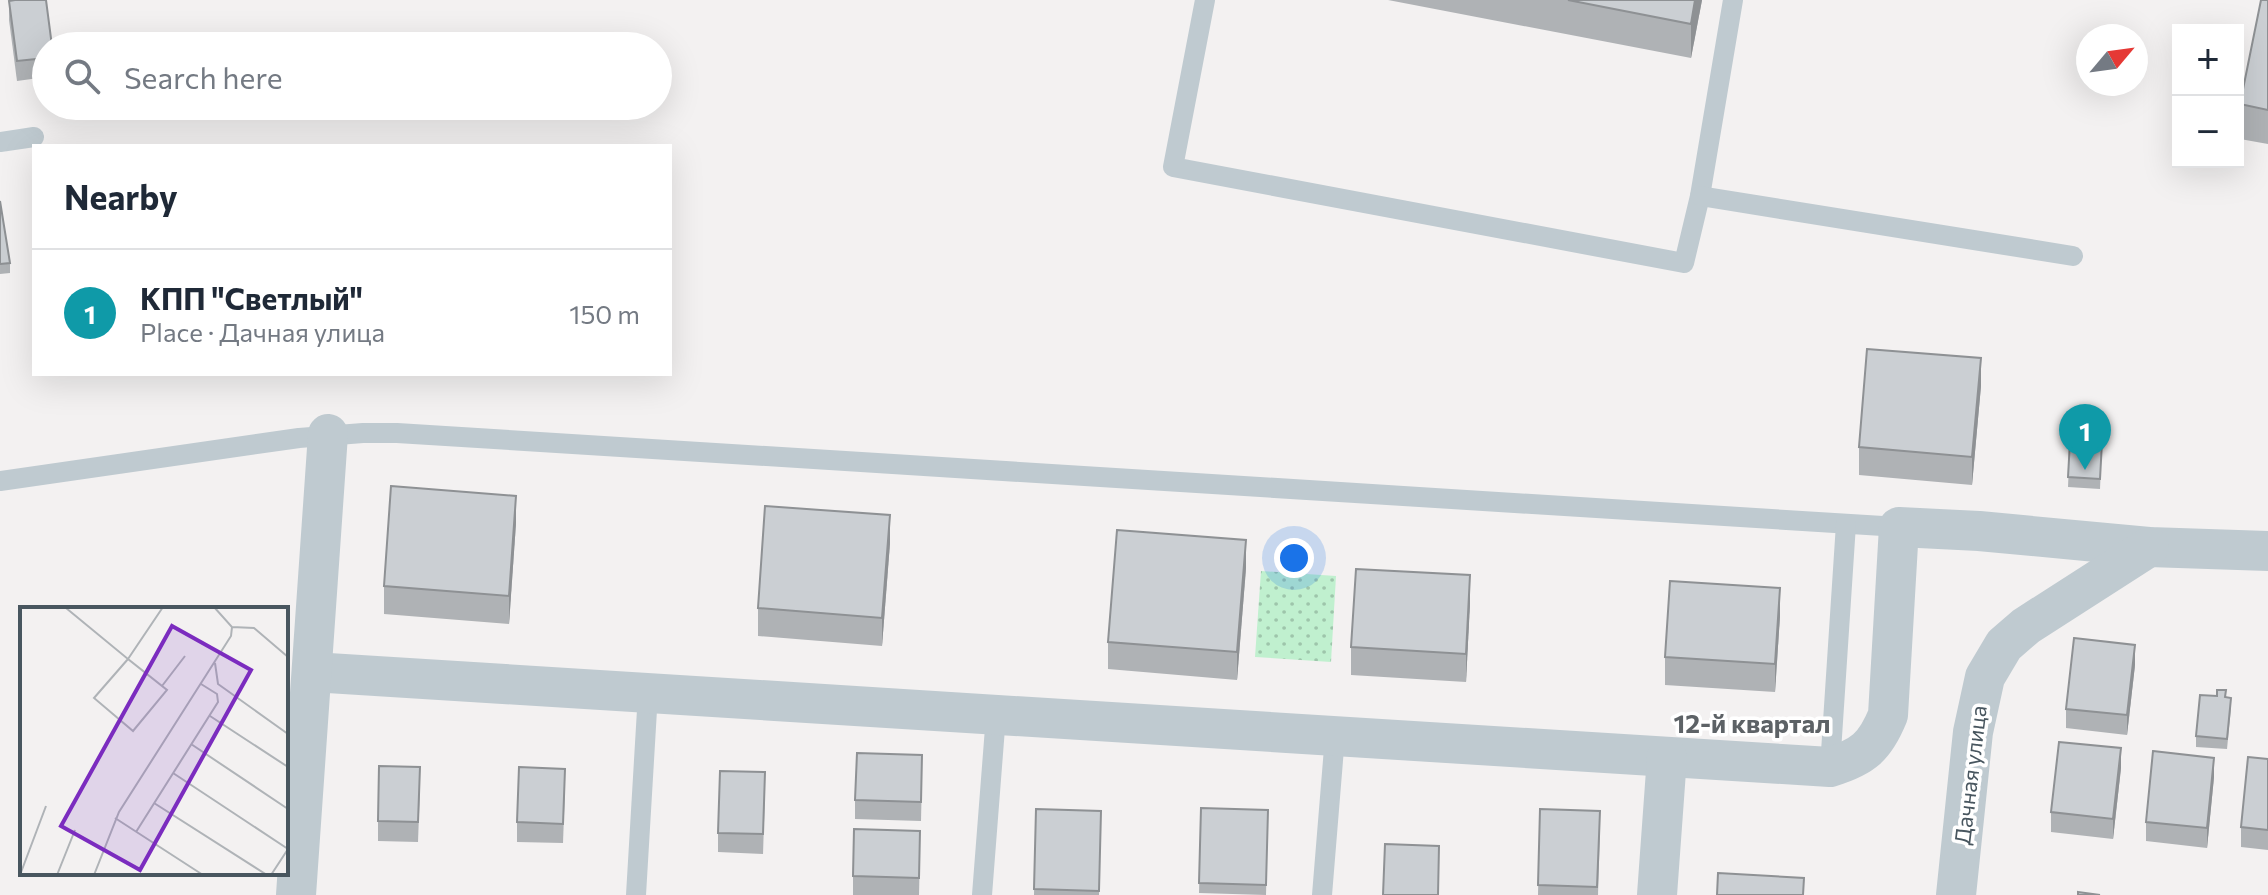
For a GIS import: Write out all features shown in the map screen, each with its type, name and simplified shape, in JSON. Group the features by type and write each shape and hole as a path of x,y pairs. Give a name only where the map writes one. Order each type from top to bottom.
{"street":[{"path":"296,895 328,434"},
{"path":"312,672 1830,767 1852,760 1867,749 1880,735 1888,715 1899,527 2149,547 2268,551"},
{"name":"Дачная улица","path":"1956,895 1973,732 1985,677 2004,645 2026,626 2149,547"},
{"path":"1657,895 1667,757"}],"lane":[{"path":"1205,0 1173,167 1684,263 1700,196 1733,0"},
{"path":"0,142 34,137"},
{"path":"1700,196 2073,256"},
{"path":"0,481 328,434 397,433 1899,527"},
{"path":"1830,767 1846,524"},
{"path":"636,895 648,693"},
{"path":"982,895 996,715"},
{"path":"1322,895 1335,736"}],"green space":[{"path":"1261,571 1336,576 1331,662 1255,657"}],"building":[{"path":"46,0 50,32 32,32 32,59 17,61 9,1"},
{"path":"1568,0 1695,0 1691,24"},
{"path":"2261,0 2268,0 2268,110 2244,105 2244,84"},
{"path":"0,201 10,263 0,264"},
{"path":"1867,349 1981,358 1972,457 1859,447"},
{"path":"2070,441 2102,442 2100,479 2068,477"},
{"path":"391,486 516,496 509,596 384,586"},
{"path":"765,506 890,515 882,618 758,608"},
{"path":"1117,530 1246,540 1237,652 1108,642"},
{"path":"1356,569 1470,575 1466,654 1351,647"},
{"path":"1670,581 1780,588 1775,664 1665,657"},
{"path":"2074,638 2135,645 2127,715 2066,709"},
{"path":"2217,690 2226,690 2225,697 2231,698 2227,739 2196,736 2200,695 2217,696"},
{"path":"2059,742 2121,748 2113,819 2051,812"},
{"path":"2153,751 2214,758 2207,828 2146,822"},
{"path":"857,753 922,755 921,802 855,800"},
{"path":"2248,757 2268,759 2268,830 2241,827"},
{"path":"379,766 420,767 418,822 378,821"},
{"path":"519,767 565,769 563,824 517,822"},
{"path":"720,771 765,772 763,834 718,833"},
{"path":"1201,808 1268,810 1266,885 1199,883"},
{"path":"1036,809 1101,811 1099,891 1034,889"},
{"path":"1540,809 1600,811 1597,887 1538,885"},
{"path":"854,829 920,831 919,878 853,876"},
{"path":"1385,844 1439,846 1438,895 1383,895"},
{"path":"1718,873 1804,878 1803,895 1717,895"}],"place":[{"name":"КПП \"Светлый\"","path":"2085,470"}],"district":[{"name":"12-й квартал","path":"1752,722"}]}
